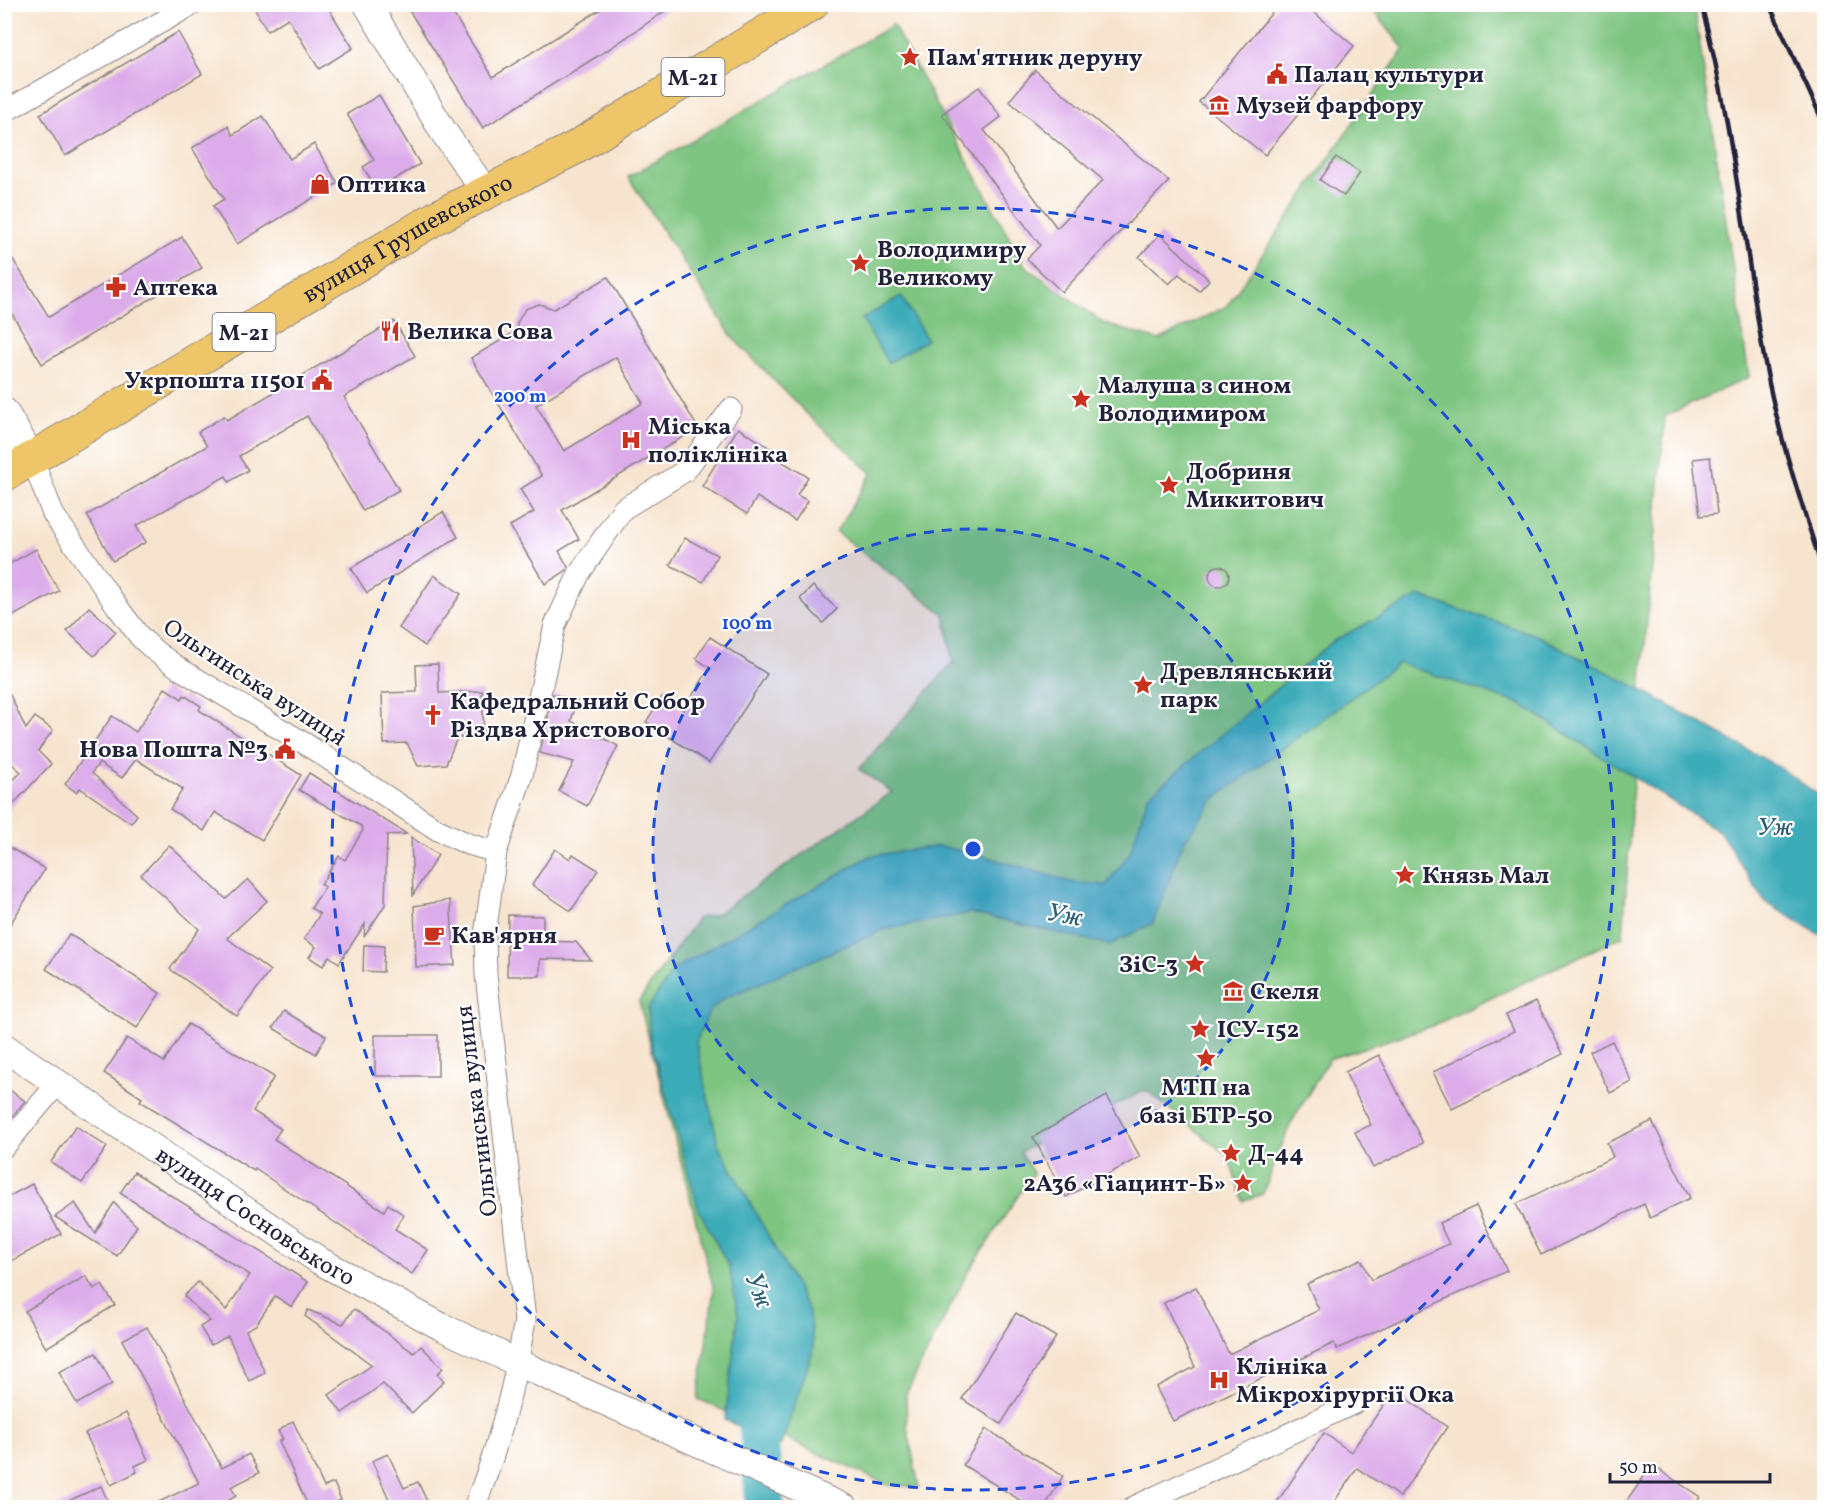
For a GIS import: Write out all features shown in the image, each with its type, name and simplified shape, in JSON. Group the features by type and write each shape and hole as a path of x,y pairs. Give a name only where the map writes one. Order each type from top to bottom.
{"highway":[{"name":"вулиця Грушевського","path":"4,475 439,216 573,149 812,4"}],"street":[{"path":"4,111 193,4"},
{"path":"367,4 443,131 487,194"},
{"name":"Ольгинська вулиця","path":"474,1508 489,1471 518,1363 525,1320 486,975 485,936 496,852 522,775 555,625 579,574 623,509 685,471 731,409"},
{"path":"4,411 32,458"},
{"name":"Ольгинська вулиця","path":"32,458 53,514 122,613 155,651 304,743 438,830 468,844 496,852"},
{"name":"вулиця Сосновського","path":"4,1047 320,1262 440,1326 518,1363 845,1508"},
{"path":"4,1147 58,1083"},
{"path":"1132,1508 1354,1403"}],"green space":[{"path":"1369,5 1694,5 1749,377 1665,416 1633,782 1623,936 1432,1026 1329,1059 1290,1125 1263,1194 1243,1201 1228,1156 1146,1090 1020,1152 1033,1173 967,1274 906,1394 907,1426 919,1487 888,1485 698,1399 714,1290 639,1001 698,918 715,915 892,792 859,769 953,662 944,614 836,532 872,473 811,418 733,338 628,177 893,25 1025,266 1105,324 1159,340 1227,306 1404,49"}],"water":[{"path":"901,296 927,340 888,363 862,319"},
{"name":"Уж","path":"1419,596 1536,635 1640,689 1780,768 1824,799 1824,937 1765,902 1720,832 1520,704 1399,663 1214,799 1183,843 1153,923 1110,945 970,913 883,930 723,999 709,1012 696,1042 718,1144 808,1308 814,1348 781,1445 725,1420 738,1315 729,1267 699,1210 650,1039 648,1008 674,969 870,856 938,846 981,855 1071,882 1106,885 1130,853 1148,796 1335,640"}],"building":[{"path":"252,4 326,4 353,48 319,69 288,18 267,31"},
{"path":"405,4 447,4 493,77 609,4 675,4 612,47 483,128"},
{"name":"Палац культури","path":"1279,4 1304,4 1354,46 1265,155 1199,102"},
{"path":"178,32 202,74 65,156 40,114"},
{"path":"1035,70 1169,181 1062,292 1027,259 1040,245 942,114 979,87 1001,117 984,130 1057,228 1103,180 1009,101"},
{"path":"379,95 420,164 377,190 363,167 374,160 347,114"},
{"path":"263,116 290,159 314,144 338,183 237,244 213,206 224,199 192,148 228,126 233,135"},
{"path":"1336,157 1360,173 1344,196 1320,180"},
{"path":"1160,234 1209,280 1199,291 1179,274 1169,284 1139,257"},
{"path":"182,237 202,268 42,364 11,312 4,316 4,245 49,317"},
{"path":"608,277 698,428 562,510 579,539 559,551 568,567 566,571 545,584 510,526 534,512 520,489 542,476 471,358 517,331 517,323 525,309 539,304 554,309","holes":["616,357 643,403 564,451 536,405"]},
{"path":"394,321 415,356 344,397 399,490 363,511 307,416 239,456 248,470 229,482 226,476 136,526 146,542 113,561 87,515 207,446 198,432 224,416 227,420"},
{"path":"738,428 786,458 783,462 808,477 797,495 808,501 795,521 757,497 747,514 702,486"},
{"path":"1710,457 1717,514 1700,516 1693,459"},
{"path":"443,512 458,537 367,593 351,568"},
{"path":"685,538 717,555 703,582 670,565"},
{"path":"36,549 59,591 4,621 4,567"},
{"path":"1219,566 1226,569 1229,576 1226,583 1219,586 1212,583 1209,576 1212,569"},
{"path":"434,575 461,594 425,646 399,628"},
{"path":"813,586 837,609 823,623 800,599"},
{"path":"89,607 116,632 94,656 67,631"},
{"path":"710,637 767,674 709,763 646,722 662,697 683,710 710,668 696,658"},
{"name":"Кафедральний Собор Різдва Христового","path":"438,664 439,693 482,691 484,737 457,738 446,764 418,766 407,743 384,744 382,693 417,692 416,665"},
{"path":"4,682 26,729 35,717 53,730 38,751 51,764 4,814 4,790 21,772 4,757"},
{"path":"165,688 182,699 184,695 201,706 199,710 301,775 262,840 215,812 204,831 170,809 183,789 136,759 122,778 99,763 92,773 137,815 131,823 80,788 76,792 65,784 112,716 136,732"},
{"path":"553,694 577,701 571,721 618,746 587,806 559,791 574,762 540,753"},
{"path":"309,773 407,834 387,835 385,905 364,937 365,924 339,963 329,956 323,966 309,957 316,947 304,939 320,914 311,908 325,887 321,884 339,856 345,860 363,830 361,826 299,790"},
{"path":"411,837 438,855 413,895"},
{"path":"4,844 45,869 4,934"},
{"path":"169,845 226,899 248,879 267,901 227,938 270,971 237,1016 170,969 199,929 141,875"},
{"path":"555,849 570,859 573,854 598,870 571,911 532,885"},
{"name":"Кав'ярня","path":"450,900 455,965 416,967 414,906"},
{"path":"508,915 543,916 543,941 576,942 591,960 540,959 540,976 507,976"},
{"path":"69,934 160,993 137,1028 46,969"},
{"path":"364,945 384,946 383,972 363,971"},
{"path":"1536,1001 1563,1054 1452,1109 1433,1072 1514,1031 1506,1015"},
{"path":"284,1011 326,1036 316,1054 273,1028"},
{"path":"188,1024 274,1077 253,1111 281,1129 274,1139 384,1211 388,1204 404,1215 395,1229 428,1250 412,1274 255,1169 254,1171 140,1101 142,1098 104,1073 127,1038 164,1062"},
{"path":"375,1035 438,1035 438,1076 375,1076"},
{"path":"1612,1041 1632,1082 1610,1093 1590,1052"},
{"path":"1379,1055 1423,1143 1373,1168 1355,1132 1371,1125 1345,1072"},
{"path":"4,1086 25,1101 4,1127"},
{"path":"1107,1096 1140,1157 1066,1197 1033,1137"},
{"path":"1652,1121 1690,1198 1650,1218 1644,1204 1541,1255 1516,1204 1613,1157 1607,1143"},
{"path":"76,1126 107,1147 82,1183 51,1162"},
{"path":"134,1172 308,1282 292,1307 275,1296 256,1325 246,1330 265,1373 249,1381 228,1336 211,1345 200,1327 210,1321 184,1296 198,1282 226,1310 250,1275 120,1193"},
{"path":"32,1184 61,1234 4,1265 4,1199"},
{"path":"75,1203 95,1233 114,1203 137,1226 117,1256 55,1217"},
{"path":"1476,1206 1507,1271 1337,1349 1334,1343 1173,1421 1156,1387 1195,1367 1164,1303 1196,1287 1229,1354 1319,1310 1307,1284 1361,1259 1371,1280 1449,1244 1439,1223"},
{"path":"86,1276 94,1289 102,1285 115,1305 46,1348 25,1311"},
{"path":"354,1309 414,1353 421,1346 443,1368 437,1374 444,1381 412,1413 383,1384 342,1413 329,1395 372,1365 305,1316 308,1310 343,1324"},
{"path":"1016,1313 1056,1337 1001,1424 962,1399"},
{"path":"147,1327 222,1468 249,1454 259,1473 231,1487 236,1496 215,1508 146,1508 199,1483 122,1340"},
{"path":"96,1353 112,1384 77,1404 59,1372"},
{"path":"1394,1390 1447,1427 1400,1497 1357,1468 1330,1508 1273,1508 1324,1433 1351,1452"},
{"path":"126,1413 148,1460 135,1466 137,1472 111,1485 85,1433"},
{"path":"293,1421 324,1487 334,1483 341,1500 324,1508 309,1508 279,1441 283,1439 278,1431"},
{"path":"986,1429 1063,1476 1044,1508 1033,1508 963,1465"},
{"path":"388,1454 404,1488 418,1482 430,1508 393,1508 372,1461"},
{"path":"1652,1465 1700,1497 1693,1508 1622,1508"},
{"path":"101,1486 111,1508 53,1508"}],"waterway":[{"name":"Уж","path":"765,1508 758,1423 766,1383"}],"railway":[{"path":"1701,4 1722,93 1770,390 1791,470 1824,574"},
{"path":"1769,4 1824,124"}],"place":[{"name":"Пам'ятник деруну","path":"910,57"},
{"name":"Палац культури","path":"1277,74"},
{"name":"Музей фарфору","path":"1219,105"},
{"name":"Оптика","path":"320,184"},
{"name":"Володимиру Великому","path":"860,263"},
{"name":"Аптека","path":"116,287"},
{"name":"Велика Сова","path":"390,331"},
{"name":"Укрпошта 11501","path":"322,380"},
{"name":"Малуша з сином Володимиром","path":"1081,399"},
{"name":"Міська поліклініка","path":"631,440"},
{"name":"Добриня Микитович","path":"1169,485"},
{"name":"Древлянський парк","path":"1143,685"},
{"name":"Кафедральний Собор Різдва Христового","path":"433,715"},
{"name":"Нова Пошта №3","path":"285,749"},
{"name":"Князь Мал","path":"1405,875"},
{"name":"Кав'ярня","path":"434,935"},
{"name":"ЗіС-3","path":"1195,964"},
{"name":"Скеля","path":"1233,991"},
{"name":"ІСУ-152","path":"1200,1029"},
{"name":"МТП на базі БТР-50","path":"1206,1058"},
{"name":"Д-44","path":"1231,1153"},
{"name":"2А36 «Гіацинт-Б»","path":"1243,1183"},
{"name":"Клініка Мікрохірургії Ока","path":"1219,1380"}]}
